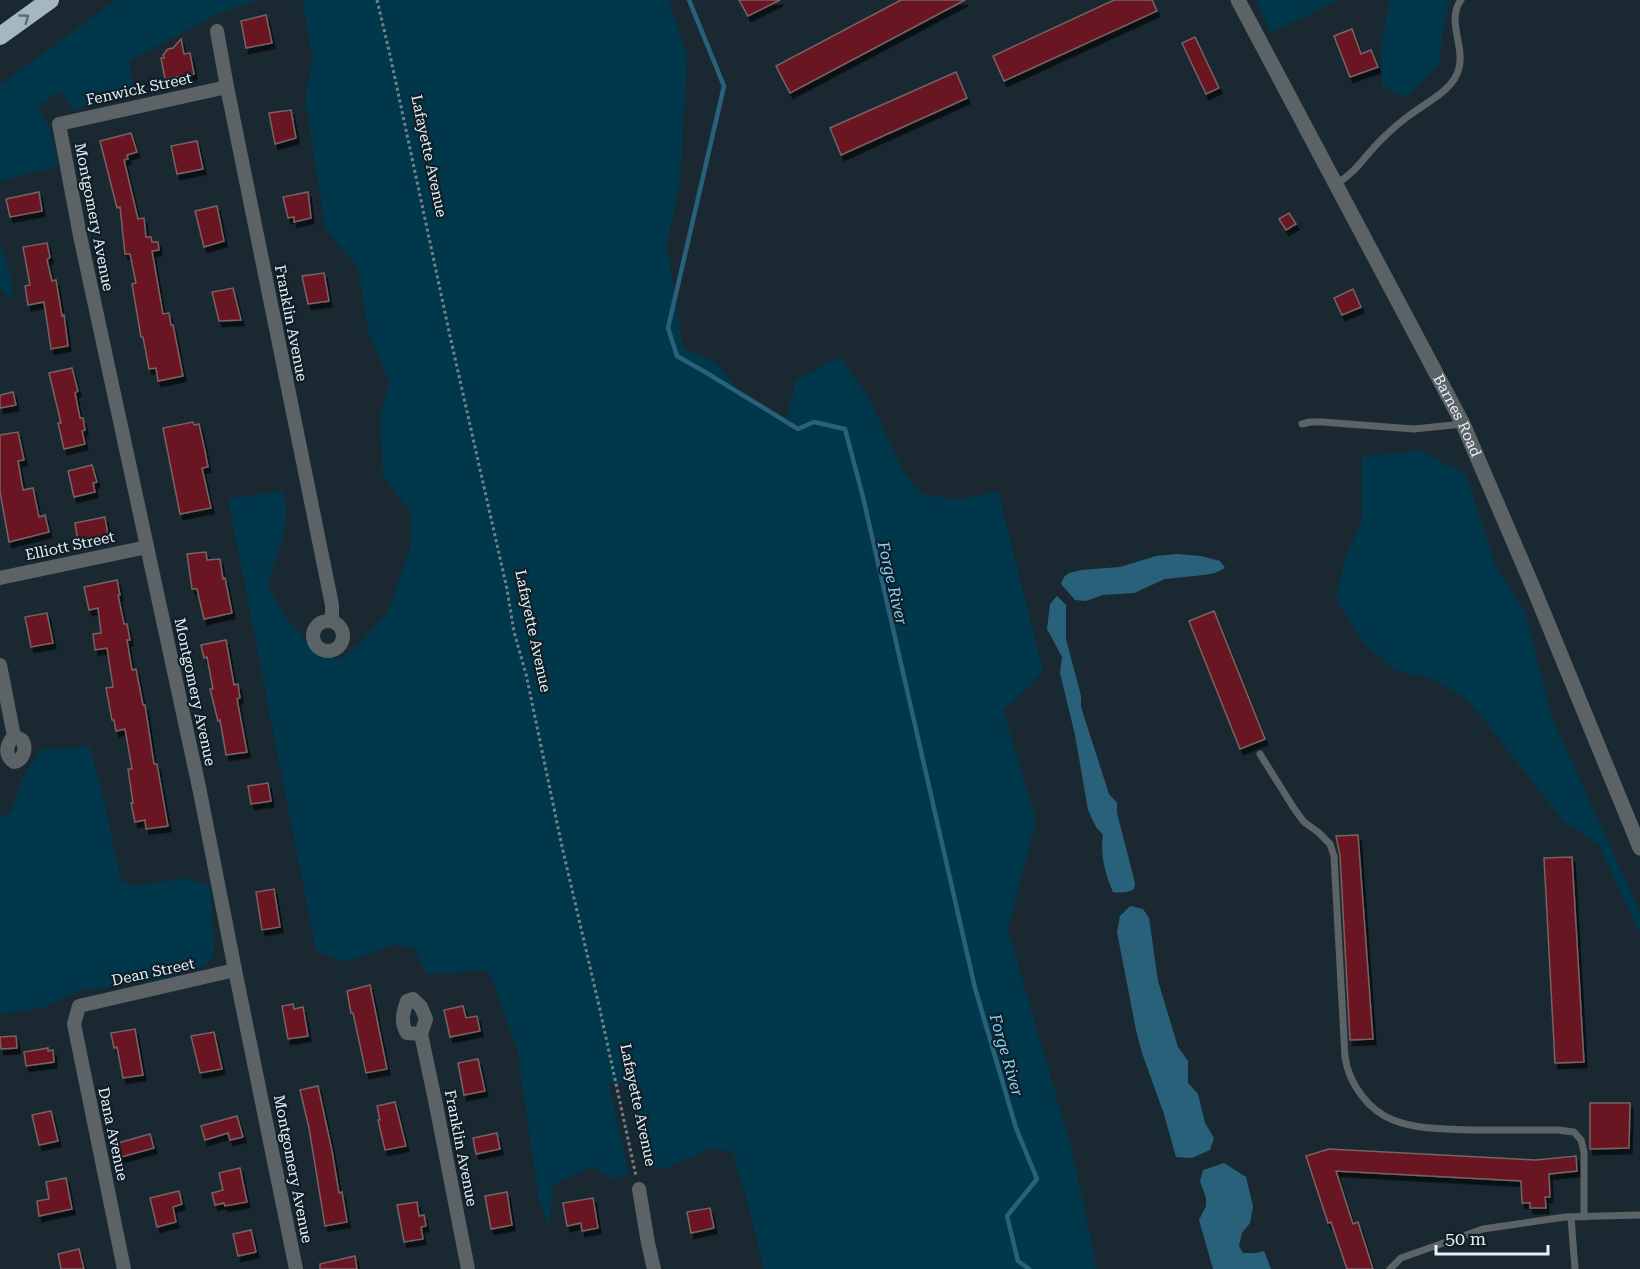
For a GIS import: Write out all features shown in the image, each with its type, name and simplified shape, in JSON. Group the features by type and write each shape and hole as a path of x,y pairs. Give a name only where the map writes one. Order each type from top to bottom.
{"highway":[{"path":"0,36 50,0"}],"street":[{"name":"Barnes Road","path":"1238,0 1463,424 1640,848"},
{"name":"Franklin Avenue","path":"217,31 332,604 332,621"},
{"name":"Fenwick Street","path":"59,124 227,87"},
{"name":"Montgomery Avenue","path":"59,124 80,236 200,792 296,1269"},
{"name":"Elliott Street","path":"0,578 147,547"},
{"path":"0,665 14,736"},
{"name":"Dean Street","path":"79,1006 235,970"},
{"name":"Dana Avenue","path":"79,1006 74,1024 124,1269"},
{"name":"Franklin Avenue","path":"420,1034 439,1117 468,1269"},
{"name":"Lafayette Avenue","path":"639,1189 654,1269"}],"lane":[{"path":"1336,184 1349,176 1380,140 1409,115 1431,101 1447,87 1457,74 1460,56 1456,12 1461,0"},
{"path":"1302,424 1322,422 1414,429 1463,424"},
{"path":"1260,754 1295,810 1304,822 1330,844 1334,856 1345,1058 1353,1084 1379,1113 1408,1125 1456,1129 1574,1132 1581,1140 1584,1152 1584,1217"},
{"path":"1390,1269 1401,1258 1483,1229 1571,1217 1640,1215"},
{"path":"1571,1217 1575,1269"}],"path":[{"name":"Lafayette Avenue","path":"377,0 507,589 514,632 526,674 561,842 639,1189"}],"shaded area":[{"path":"116,0 258,0 221,12 129,61 133,92 74,110 60,91 38,107 50,128 58,166 0,181 0,85"},
{"path":"302,0 669,0 687,58 680,182 667,245 683,348 715,362 741,393 787,419 796,380 840,357 869,398 901,467 920,493 959,500 998,491 1043,670 1030,686 1003,710 1036,819 1008,929 1072,1151 1097,1269 764,1269 733,1152 712,1148 663,1169 643,1165 625,1083 609,1083 629,1173 613,1179 593,1166 553,1185 549,1225 539,1200 517,1049 495,986 487,971 427,974 413,947 394,945 345,962 316,951 228,499 282,491 287,507 283,536 267,585 285,615 310,647 339,660 361,642 388,612 411,545 411,512 383,476 380,415 389,382 368,331 358,269 325,227 305,97 313,58"},
{"path":"1256,0 1338,0 1271,33"},
{"path":"1390,0 1450,0 1442,35 1440,63 1405,98 1382,86 1380,50"},
{"path":"0,242 12,284 12,301 0,288"},
{"path":"1419,450 1466,474 1495,565 1525,612 1552,718 1640,912 1640,934 1599,845 1564,822 1469,701 1433,679 1396,671 1364,643 1336,599 1345,560 1362,518 1362,457"},
{"path":"1177,554 1201,556 1220,561 1225,568 1215,573 1165,579 1134,593 1103,595 1086,601 1075,600 1061,584 1069,573 1120,567 1156,556"},
{"path":"1057,596 1066,605 1066,639 1081,696 1081,707 1109,794 1117,803 1117,813 1135,883 1134,889 1126,892 1113,892 1104,864 1103,835 1096,827 1088,810 1075,735 1060,673 1062,657 1047,629 1050,604"},
{"path":"90,747 121,880 135,887 184,878 210,885 214,954 205,966 155,981 77,991 46,1007 0,1014 0,817 11,812 25,773 40,750"},
{"path":"1130,906 1143,909 1149,918 1158,981 1178,1047 1188,1061 1188,1083 1198,1094 1205,1123 1214,1138 1210,1150 1192,1158 1176,1157 1136,1030 1117,932 1120,916"},
{"path":"1224,1163 1246,1177 1253,1206 1250,1223 1242,1233 1239,1246 1243,1253 1264,1251 1271,1269 1213,1269 1199,1220 1206,1206 1206,1198 1200,1181 1203,1170"}],"building":[{"path":"739,0 780,0 748,16"},
{"path":"901,0 965,0 790,93 776,66"},
{"path":"1114,0 1152,0 1157,11 1004,81 993,56"},
{"path":"266,15 272,43 246,48 241,21"},
{"path":"1352,29 1361,54 1371,50 1378,67 1350,77 1334,36"},
{"path":"1195,37 1219,88 1206,94 1182,43"},
{"path":"181,39 184,54 190,53 194,74 165,79 161,58 164,58 163,55 168,49 173,48"},
{"path":"956,72 967,98 841,155 830,128"},
{"path":"291,110 296,138 275,144 269,113"},
{"path":"131,133 137,152 127,155 128,159 124,160 138,219 144,218 146,237 151,237 152,242 158,242 159,250 152,251 163,314 169,313 171,325 173,325 183,376 158,381 156,368 149,369 143,337 141,337 132,284 136,283 130,254 125,254 120,207 117,208 100,141"},
{"path":"197,141 203,169 177,174 171,146"},
{"path":"39,192 42,211 10,217 6,199"},
{"path":"308,192 311,218 294,222 294,217 288,218 283,197"},
{"path":"217,206 224,241 204,247 195,211"},
{"path":"1289,213 1296,224 1286,230 1279,219"},
{"path":"47,243 50,257 47,260 52,281 56,280 68,346 51,349 44,302 28,305 25,286 30,285 23,247"},
{"path":"324,273 329,301 308,304 302,276"},
{"path":"233,288 241,320 219,321 212,292"},
{"path":"1353,289 1361,307 1342,315 1334,298"},
{"path":"72,368 78,391 75,393 80,418 83,418 85,430 82,431 85,444 64,449 58,423 61,423 49,373"},
{"path":"13,392 16,405 0,408 0,395"},
{"path":"193,422 194,425 199,424 205,451 208,467 202,468 211,508 180,514 163,428"},
{"path":"18,432 24,460 18,461 23,490 33,488 39,517 45,515 49,532 9,542 0,492 0,435"},
{"path":"92,465 97,482 93,483 95,492 74,497 68,471"},
{"path":"105,517 108,536 78,542 75,523"},
{"path":"206,552 207,560 220,559 232,613 204,619 197,589 192,589 187,554"},
{"path":"117,580 124,624 127,624 130,640 127,640 132,670 136,669 143,705 145,705 154,764 157,764 168,826 146,829 145,820 135,822 128,769 132,769 125,729 116,731 106,688 113,687 107,648 95,650 93,634 101,633 98,608 89,610 84,587"},
{"path":"1214,611 1265,739 1240,749 1189,621"},
{"path":"47,613 53,643 31,647 25,617"},
{"path":"226,640 234,685 238,684 240,698 237,699 247,752 226,755 220,720 218,721 210,689 213,689 207,657 204,658 201,645"},
{"path":"268,783 271,801 251,804 248,786"},
{"path":"1358,835 1373,1039 1350,1040 1340,856 1336,836"},
{"path":"1572,857 1584,1062 1555,1063 1544,858"},
{"path":"274,889 280,927 262,930 256,892"},
{"path":"370,985 387,1069 366,1073 347,991"},
{"path":"293,1004 294,1009 303,1007 308,1036 288,1039 282,1006"},
{"path":"463,1006 466,1018 477,1016 480,1031 450,1037 444,1010"},
{"path":"135,1029 143,1075 123,1078 117,1047 114,1048 111,1033"},
{"path":"214,1032 222,1069 200,1073 191,1036"},
{"path":"16,1036 17,1048 1,1049 0,1037"},
{"path":"48,1048 48,1051 53,1050 54,1062 26,1066 24,1052"},
{"path":"478,1059 485,1091 464,1095 458,1063"},
{"path":"318,1086 347,1222 325,1226 309,1128 300,1090"},
{"path":"395,1102 406,1146 385,1150 377,1106"},
{"path":"1590,1103 1630,1103 1629,1148 1590,1149"},
{"path":"51,1111 58,1141 39,1145 32,1115"},
{"path":"237,1116 243,1137 230,1140 228,1133 205,1140 201,1126"},
{"path":"497,1133 500,1149 476,1154 473,1138"},
{"path":"150,1134 154,1148 121,1157 118,1143"},
{"path":"1329,1149 1536,1160 1576,1156 1577,1171 1549,1174 1550,1197 1545,1197 1546,1208 1530,1208 1530,1203 1522,1203 1521,1181 1336,1171 1353,1224 1358,1222 1373,1269 1347,1269 1331,1222 1328,1223 1306,1156"},
{"path":"240,1168 247,1202 225,1206 224,1203 215,1205 212,1193 223,1190 219,1173"},
{"path":"66,1178 72,1209 39,1216 37,1201 49,1199 46,1182"},
{"path":"179,1191 182,1204 173,1207 176,1222 157,1227 150,1198"},
{"path":"507,1192 512,1225 491,1229 485,1196"},
{"path":"593,1198 598,1228 582,1231 581,1223 567,1226 563,1203"},
{"path":"417,1202 419,1216 424,1215 426,1226 421,1227 423,1239 404,1242 397,1205"},
{"path":"710,1208 714,1228 691,1233 687,1212"},
{"path":"251,1230 256,1252 238,1256 233,1234"},
{"path":"79,1249 84,1269 61,1269 58,1254"},
{"path":"355,1256 357,1269 320,1269 320,1264"}],"waterway":[{"name":"Forge River","path":"689,0 724,86 668,328 677,356 798,429 814,422 845,429 863,497 975,988 1016,1128 1037,1179 1007,1216 1018,1261 1029,1269"}]}
